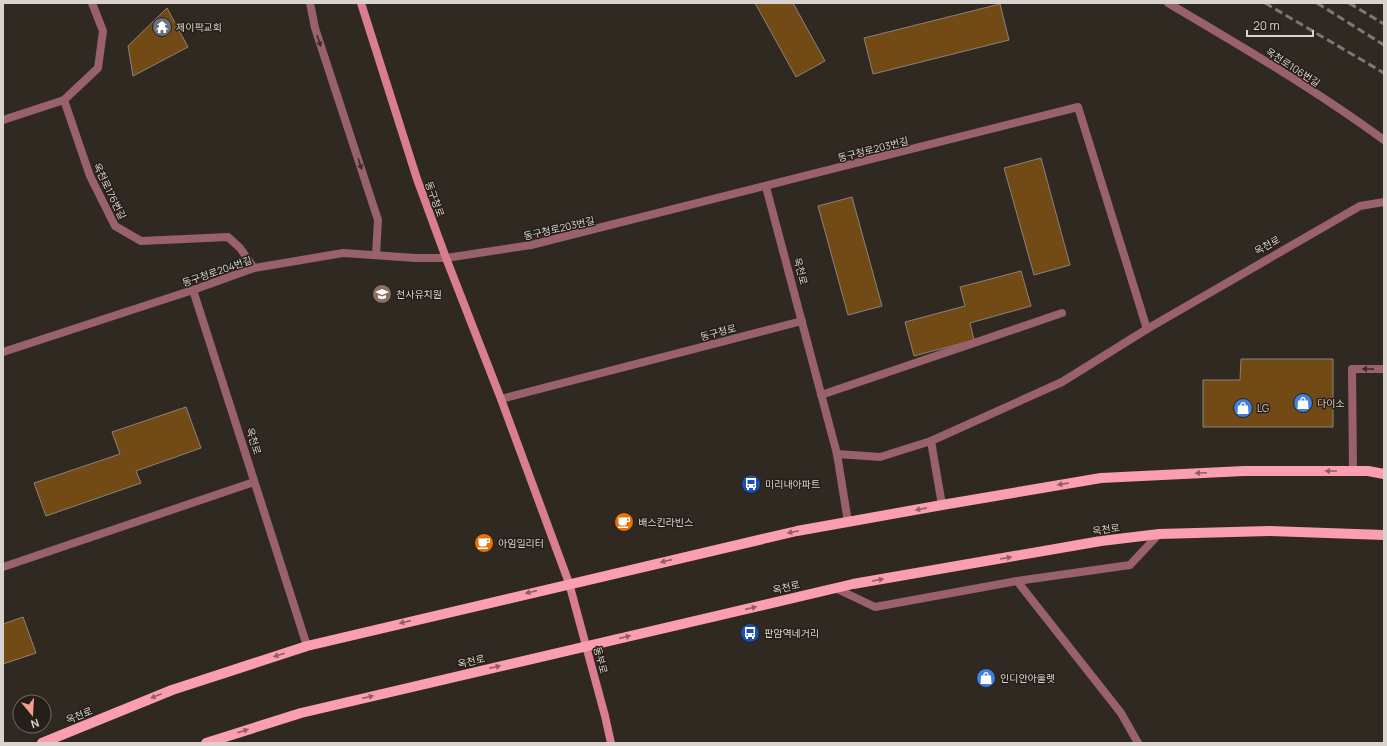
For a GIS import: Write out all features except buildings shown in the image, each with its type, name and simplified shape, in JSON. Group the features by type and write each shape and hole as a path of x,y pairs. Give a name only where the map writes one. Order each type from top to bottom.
{"main road":[{"name":"동구청로","path":"361,3 417,179 501,399 569,584"},
{"name":"옥천로","path":"42,743 172,690 307,646 796,531 942,504 1101,478 1244,471 1368,471 1384,474"},
{"name":"옥천로","path":"206,743 301,713 860,583 1093,542 1159,534 1269,530 1384,535"},
{"name":"동부로","path":"569,584 587,646 611,743"}],"street":[{"path":"3,120 64,100 98,68 103,31 92,3"},
{"path":"310,3 315,28 378,220 376,255"},
{"name":"옥천로106번길","path":"1168,3 1271,65 1384,140"},
{"name":"옥천로176번길","path":"64,100 90,176 115,226 141,241 228,237 240,248 254,268"},
{"name":"동구청로203번길","path":"446,258 532,245 1078,107 1147,329"},
{"name":"옥천로","path":"766,186 838,454 848,522"},
{"name":"옥천로","path":"838,454 880,457 931,441 1062,382 1147,329 1360,206 1384,202"},
{"name":"동구청로204번길","path":"3,352 193,290 254,268 343,253 446,258"},
{"name":"옥천로","path":"193,290 307,646"},
{"path":"822,395 1062,313"},
{"name":"동구청로","path":"501,399 802,321"},
{"path":"1353,471 1352,369 1384,369"},
{"path":"931,441 942,504"},
{"path":"3,567 254,482"},
{"path":"835,588 875,606 1017,581 1130,565 1159,534"},
{"path":"1017,581 1121,713 1138,743"}],"railway":[{"path":"1265,3 1384,73"},
{"path":"1317,3 1384,45"},
{"path":"1349,3 1384,24"}],"place":[{"name":"제이팍교회","path":"162,27"},
{"name":"천사유치원","path":"382,294"},
{"name":"다이소","path":"1303,403"},
{"name":"LG","path":"1243,408"},
{"name":"미리내아파트","path":"751,484"},
{"name":"배스킨라빈스","path":"624,522"},
{"name":"아임일리터","path":"484,543"},
{"name":"판암역네거리","path":"750,633"},
{"name":"인디안아울렛","path":"986,678"}]}
